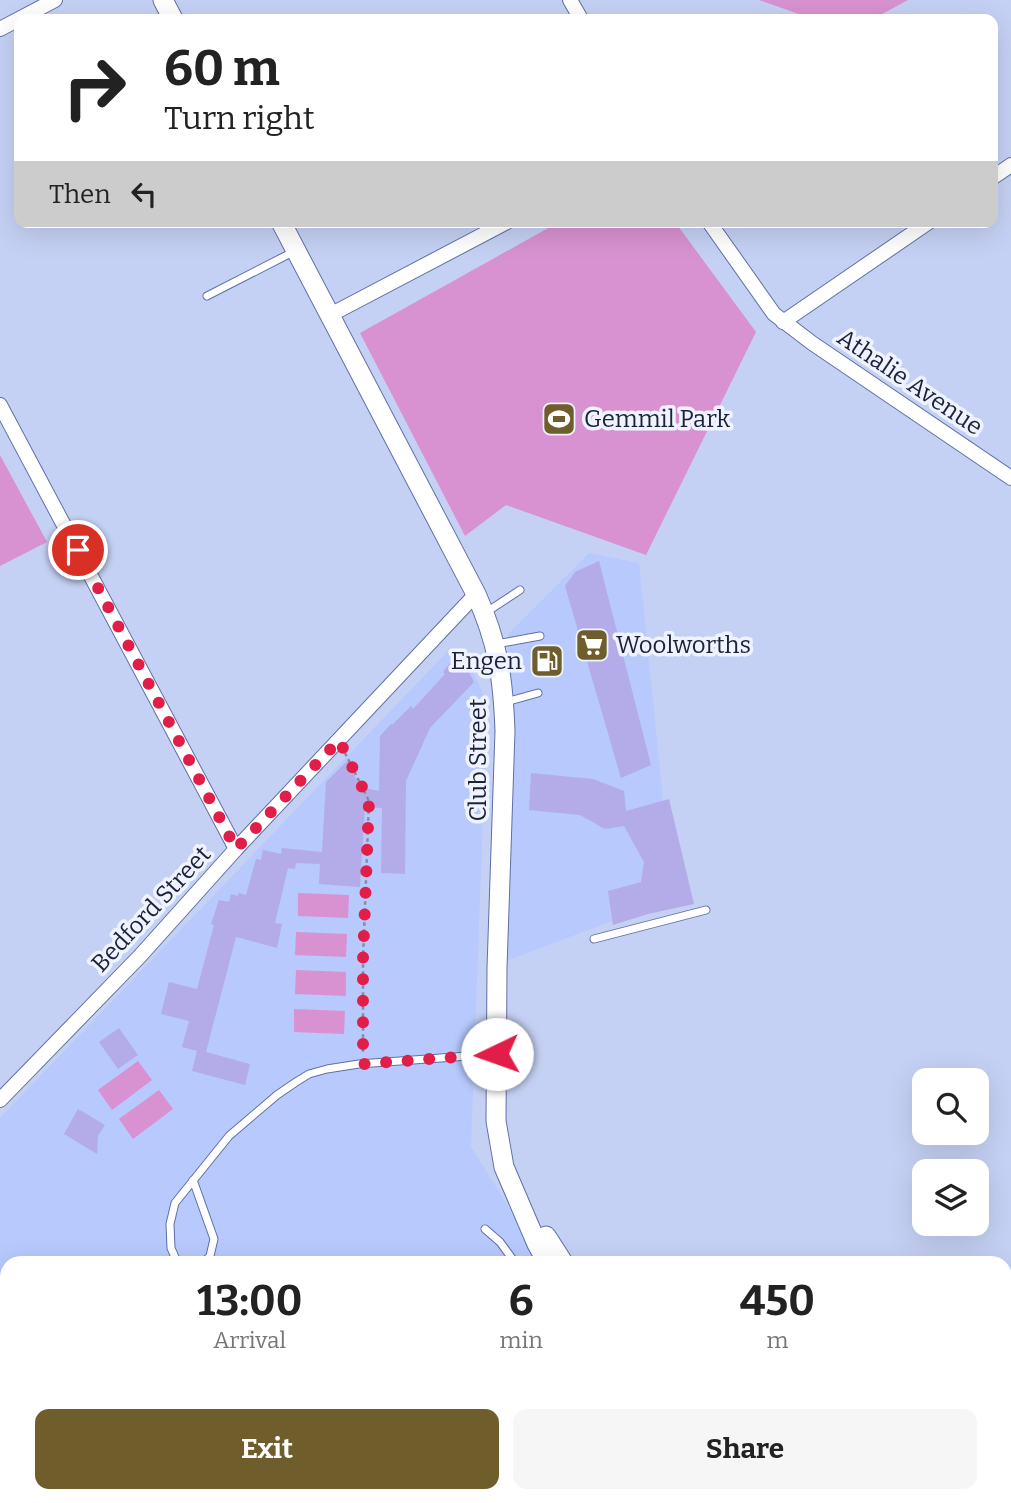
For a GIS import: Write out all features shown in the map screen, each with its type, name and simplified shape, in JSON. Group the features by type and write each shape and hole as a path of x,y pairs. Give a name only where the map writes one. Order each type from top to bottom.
{"main road":[{"name":"Club Street","path":"284,228 476,594 495,644 504,703 496,1110 504,1167 544,1256"},
{"name":"Club Street","path":"527,1220 548,1238 559,1256"}],"street":[{"path":"28,14 55,0"},
{"path":"330,315 496,228"},
{"name":"Athalie Avenue","path":"713,228 767,305 783,322 1011,478"},
{"path":"783,322 920,228"},
{"path":"0,405 236,849"},
{"name":"Bedford Street","path":"0,1100 140,956 236,849 476,594"}],"lane":[{"path":"207,296 296,251"},
{"path":"485,613 520,590"},
{"path":"495,644 540,636"},
{"path":"504,703 538,692"},
{"path":"594,939 706,910"},
{"path":"175,1256 170,1224 175,1203 229,1136 296,1082 309,1074 327,1069 497,1054"},
{"path":"193,1180 214,1239 210,1256"},
{"path":"485,1229 500,1242 510,1256"}],"path":[{"path":"339,740 369,801 363,959 363,1064"}],"shaded area":[{"path":"759,0 908,0 882,14 799,14"},
{"name":"Gemmil Park","path":"548,228 679,228 756,332 646,555 506,505 465,536 360,333"},
{"path":"0,455 47,542 0,566"},
{"path":"589,553 639,563 673,898 506,961 508,634"},
{"path":"448,651 464,653 487,706 471,1147 540,1256 0,1256 0,1118"},
{"path":"298,893 349,895 348,918 298,916"},
{"path":"296,932 347,934 346,957 295,955"},
{"path":"296,970 346,972 346,996 295,994"},
{"path":"294,1009 345,1011 344,1034 294,1032"},
{"path":"138,1061 152,1080 112,1110 98,1090"},
{"path":"159,1090 173,1109 133,1139 119,1119"}],"building":[{"path":"599,561 651,765 621,778 565,586 575,572"},
{"path":"459,653 474,682 430,728 406,781 405,874 381,873 382,808 365,807 360,887 319,884 320,864 296,863 295,869 288,868 275,923 282,924 277,948 236,937 206,1052 250,1064 245,1085 192,1071 197,1051 182,1047 189,1021 161,1014 169,982 197,989 219,900 229,902 231,894 246,895 256,859 261,860 263,850 281,854 282,848 322,852 326,782 347,761 360,787 379,791 380,736 411,706 413,709 445,674 443,672"},
{"path":"531,773 593,779 624,791 626,811 669,799 694,904 613,925 608,891 641,882 644,862 624,826 605,829 580,815 529,810"},
{"path":"119,1028 138,1055 118,1069 99,1042"},
{"path":"78,1109 105,1125 98,1136 97,1154 64,1134"}],"place":[{"name":"Gemmil Park","path":"559,419"},
{"name":"Woolworths","path":"592,645"},
{"name":"Engen","path":"547,661"}],"route":[{"path":"78,550 236,849 339,740 369,801 363,959 363,1064 497,1054"}]}
